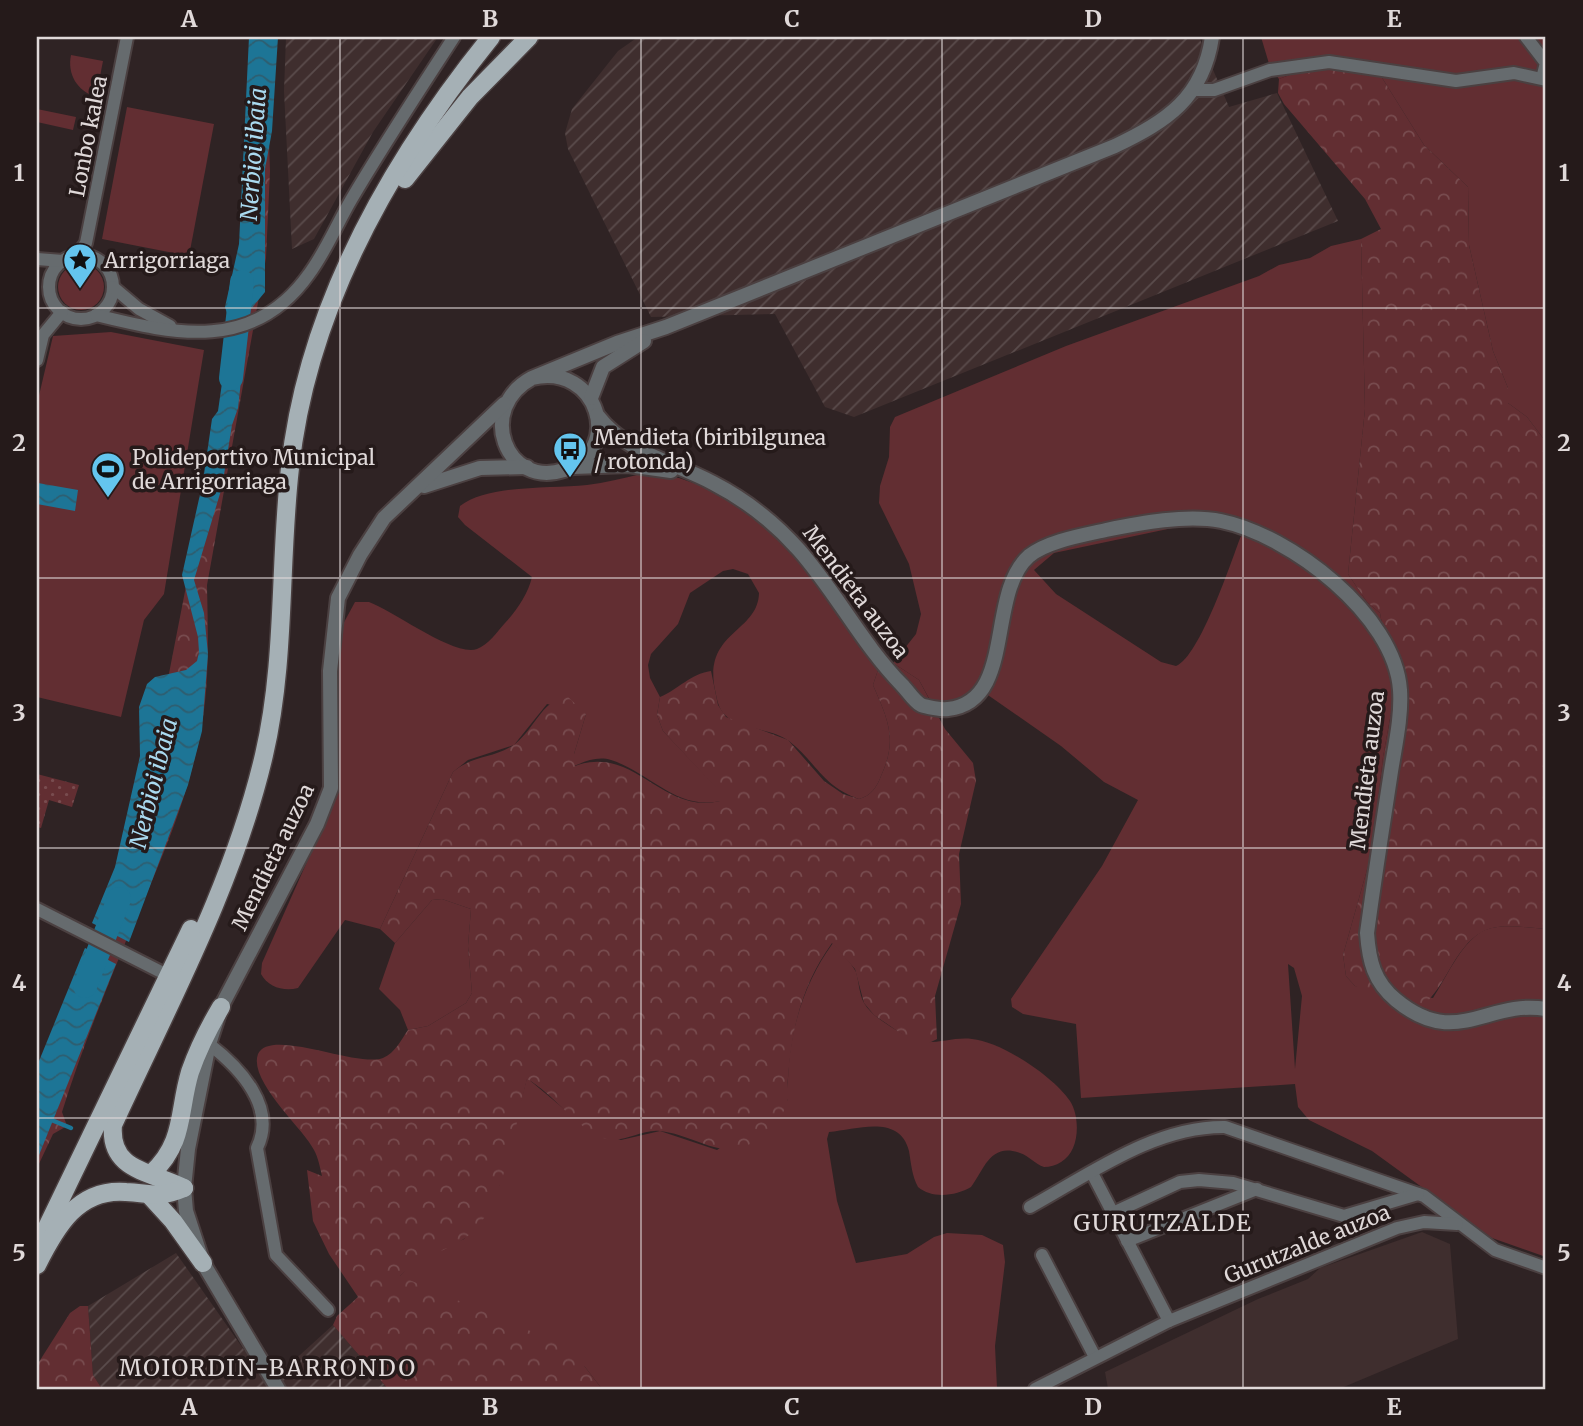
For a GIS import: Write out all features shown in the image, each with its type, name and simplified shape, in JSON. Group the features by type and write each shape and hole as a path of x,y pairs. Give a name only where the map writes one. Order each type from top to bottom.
{"main road":[{"path":"184,1188 134,1168 117,1156 112,1141 113,1125 202,931 257,784 275,696 284,524 297,414 313,347 361,239 422,133 491,37"},
{"path":"361,239 434,139 529,37"},
{"path":"37,1248 167,975 245,819"},
{"path":"152,1173 168,1158 176,1141 190,1074 201,1041 221,1007"},
{"path":"37,1265 66,1216 84,1200 113,1191 151,1197 184,1188"},
{"path":"151,1197 173,1221 202,1263"}],"street":[{"name":"Lonbo kalea","path":"77,256 86,243 127,37"},
{"path":"37,265 50,280 52,298 62,313 79,319 96,315 184,332 226,331 262,317 289,298 311,272 366,174 454,37"},
{"path":"527,467 517,460 503,440 500,428 505,404 511,393 532,378 617,343 666,327 1115,146 1168,118 1193,90 1209,57 1212,37"},
{"path":"1193,90 1214,90 1270,70 1329,62 1456,81 1514,73 1544,79 1546,63 1526,37"},
{"path":"86,243 92,257"},
{"path":"37,259 63,261 77,256 92,257 105,265 113,287 139,309 184,332"},
{"path":"50,280 63,261"},
{"path":"96,315 109,304 113,287"},
{"path":"37,360 43,335 62,313"},
{"path":"591,398 603,367 666,327"},
{"path":"532,378 543,375 565,377 575,382 591,398 597,415 593,445 572,467"},
{"path":"414,492 505,404"},
{"name":"Mendieta auzoa","path":"597,415 618,438 636,450 711,482 761,513 785,534 890,672 922,705 948,709 975,699 994,669 1010,583 1029,556 1038,552 1108,530 1191,519 1219,520 1257,531 1296,552 1357,605 1381,631 1394,661 1400,691 1367,933 1369,961 1384,990 1415,1016 1450,1024 1530,1006 1546,1009"},
{"path":"414,492 435,481 468,471 527,467 549,472 572,467 647,467 711,482"},
{"name":"Mendieta auzoa","path":"278,1389 202,1263 191,1231 184,1188 190,1138 209,1044 221,1007 317,824 331,788 330,671 338,598 384,518 414,492"},
{"path":"37,909 167,975"},
{"path":"209,1044 228,1059 245,1079 264,1119 265,1132 257,1148 276,1255 328,1310"},
{"name":"Gurutzalde auzoa","path":"1030,1207 1165,1136 1198,1127 1225,1127 1418,1194 1442,1208 1457,1224"},
{"path":"1092,1173 1169,1321"},
{"name":"Gurutzalde auzoa","path":"1113,1213 1180,1182 1216,1180 1257,1189 1344,1216 1418,1194"},
{"path":"1127,1241 1257,1189"},
{"name":"Gurutzalde auzoa","path":"1035,1389 1169,1321 1397,1228 1424,1222 1457,1224"},
{"path":"1457,1224 1495,1250 1546,1268"},
{"path":"1042,1255 1095,1357"}],"shaded area":[{"path":"286,37 438,37 373,132 314,239 292,249 284,91"},
{"path":"638,37 1199,37 1229,107 1277,93 1338,221 854,417 825,407 775,314 651,317 568,149 565,133 572,109 618,51"},
{"path":"1422,1232 1450,1244 1458,1339 1339,1389 1108,1389 1105,1372 1258,1299 1308,1279 1320,1268"},
{"path":"176,1253 268,1384 333,1325 388,1389 102,1389 93,1375 88,1306"}],"green space":[{"path":"1261,37 1546,37 1546,442 1527,417 1508,403 1508,388 1493,351 1469,245 1468,187 1424,145 1379,73 1316,65 1279,79 1270,67"},
{"path":"71,55 103,61 96,97 84,91 75,81 71,69"},
{"path":"1316,65 1379,73 1424,145 1468,187 1469,245 1493,351 1508,388 1508,403 1527,417 1546,442 1546,929 1505,926 1482,932 1464,947 1430,999 1421,1007 1403,1005 1355,986 1346,976 1343,955 1372,852 1383,757 1395,691 1380,613 1367,602 1348,574 1365,409 1361,239 1381,229 1365,199 1284,104 1278,93 1279,79"},
{"path":"127,107 214,124 189,256 102,239"},
{"path":"37,109 76,117 73,130 37,122"},
{"path":"268,110 270,171 266,258 207,585 207,679 194,762 157,869 83,1050 62,1112 67,1126 53,1134 37,1168 37,1105 129,879 247,273"},
{"path":"1361,239 1365,409 1348,574 1367,602 1380,613 1395,691 1383,757 1372,852 1343,955 1346,976 1355,986 1433,998 1460,953 1481,932 1504,926 1546,929 1546,1257 1492,1238 1372,1151 1309,1120 1298,1107 1295,1084 1081,1098 1076,1024 1023,1014 1012,1007 1011,999 1102,866 1138,800 1104,782 1061,746 985,693 937,713 919,680 893,663 916,634 921,614 909,564 879,503 880,486 889,457 890,427 895,417 1066,346 1259,276 1279,265 1310,258 1331,246","holes":["1182,526 1233,528 1242,533 1205,627 1185,659 1176,666 1161,662 1056,594 1034,570 1054,553","1288,964 1294,968 1302,996 1295,1069"]},
{"path":"81,264 97,271 104,287 97,303 81,310 65,303 58,287 65,271"},
{"name":"Polideportivo Municipal de Arrigorriaga","path":"111,332 204,350 164,594 144,620 121,717 37,697 37,404 53,336"},
{"path":"641,474 679,478 708,488 780,532 880,664 873,685 887,719 890,740 886,763 875,787 867,796 859,799 847,794 828,781 789,741 739,724 723,712 715,690 713,671 717,656 723,644 750,617 759,593 748,574 733,569 723,571 690,593 678,624 651,654 648,665 650,678 660,697 657,715 663,731 721,792 720,801 705,803 677,796 611,760 597,759 574,766 574,754 586,714 547,704 514,745 468,760 453,772 380,929 345,920 298,988 282,989 272,985 261,974 262,963 322,828 335,728 342,626 355,602 369,602 454,646 467,650 477,649 489,641 514,613 525,596 532,577 465,525 458,517 460,506 472,499 503,491 587,485"},
{"path":"893,663 919,680 945,729 973,763 976,781 959,854 961,904 935,996 937,1039 927,1044 912,1041 874,1015 864,1003 855,969 832,943 813,975 800,1007 792,1041 785,1108 772,1127 754,1142 741,1148 715,1147 660,1131 645,1132 618,1140 603,1138 583,1127 527,1079 506,1166 489,1209 478,1226 465,1238 416,1263 400,1276 554,1341 585,1367 602,1389 388,1389 333,1325 337,1316 358,1297 329,1254 313,1221 307,1170 322,1176 317,1156 269,1091 257,1065 258,1054 266,1047 279,1045 371,1060 383,1058 394,1050 408,1030 428,1026 466,1003 472,993 468,946 471,909 442,899 432,900 395,943 380,929 453,772 469,762 512,746 550,704 567,696 586,714 574,754 575,766 596,762 615,764 681,798 699,803 720,801 720,792 663,731 657,715 660,697 697,675 711,671 718,705 726,717 788,740 824,781 843,794 859,799 867,796 875,787 889,751 887,719 873,685 880,664"},
{"path":"37,774 79,785 72,807 49,800 41,828 37,827"},
{"path":"442,899 471,909 468,946 472,993 466,1003 428,1026 408,1030 400,1010 379,989 395,943 432,900"},
{"path":"833,943 856,972 864,1003 883,1022 921,1042 972,1039 998,1046 1052,1081 1073,1106 1077,1124 1075,1143 1071,1152 1061,1162 1044,1167 1020,1153 1002,1151 989,1160 971,1187 951,1194 937,1195 918,1187 909,1151 904,1139 897,1132 877,1126 865,1127 829,1132 827,1139 837,1201 856,1263 907,1254 934,1237 947,1233 982,1235 1003,1245 1005,1262 995,1346 997,1388 602,1389 585,1367 399,1277 414,1261 464,1239 499,1186 527,1078 588,1129 621,1140 660,1131 717,1150 788,1100 790,1058 797,1017 812,978"},
{"path":"80,1306 88,1306 93,1375 102,1389 37,1389 37,1365 70,1313"}],"water":[{"path":"249,37 278,37 272,131 265,169 265,292 251,309 228,316 225,307 239,244"},
{"path":"245,344 238,408 232,425 222,487 194,580 204,613 208,654 202,731 188,785 129,942 92,923 115,867 140,756 139,707 147,684 155,677 186,670 197,661 198,637 182,575 203,481 212,419 218,411 227,348"},
{"path":"38,483 78,490 75,511 37,504"},
{"path":"85,948 116,964 37,1160 37,1066"}],"waterway":[{"name":"Nerbioi ibaia","path":"231,378 242,282"},
{"name":"Nerbioi ibaia","path":"85,986 119,899"},
{"path":"49,1119 71,1128"}],"place":[{"name":"Arrigorriaga","path":"80,290"},
{"name":"Mendieta (biribilgunea / rotonda)","path":"570,479"},
{"name":"Polideportivo Municipal de Arrigorriaga","path":"108,499"}],"district":[{"name":"GURUTZALDE","path":"1163,1222"},
{"name":"MOIORDIN-BARRONDO","path":"268,1367"}]}
